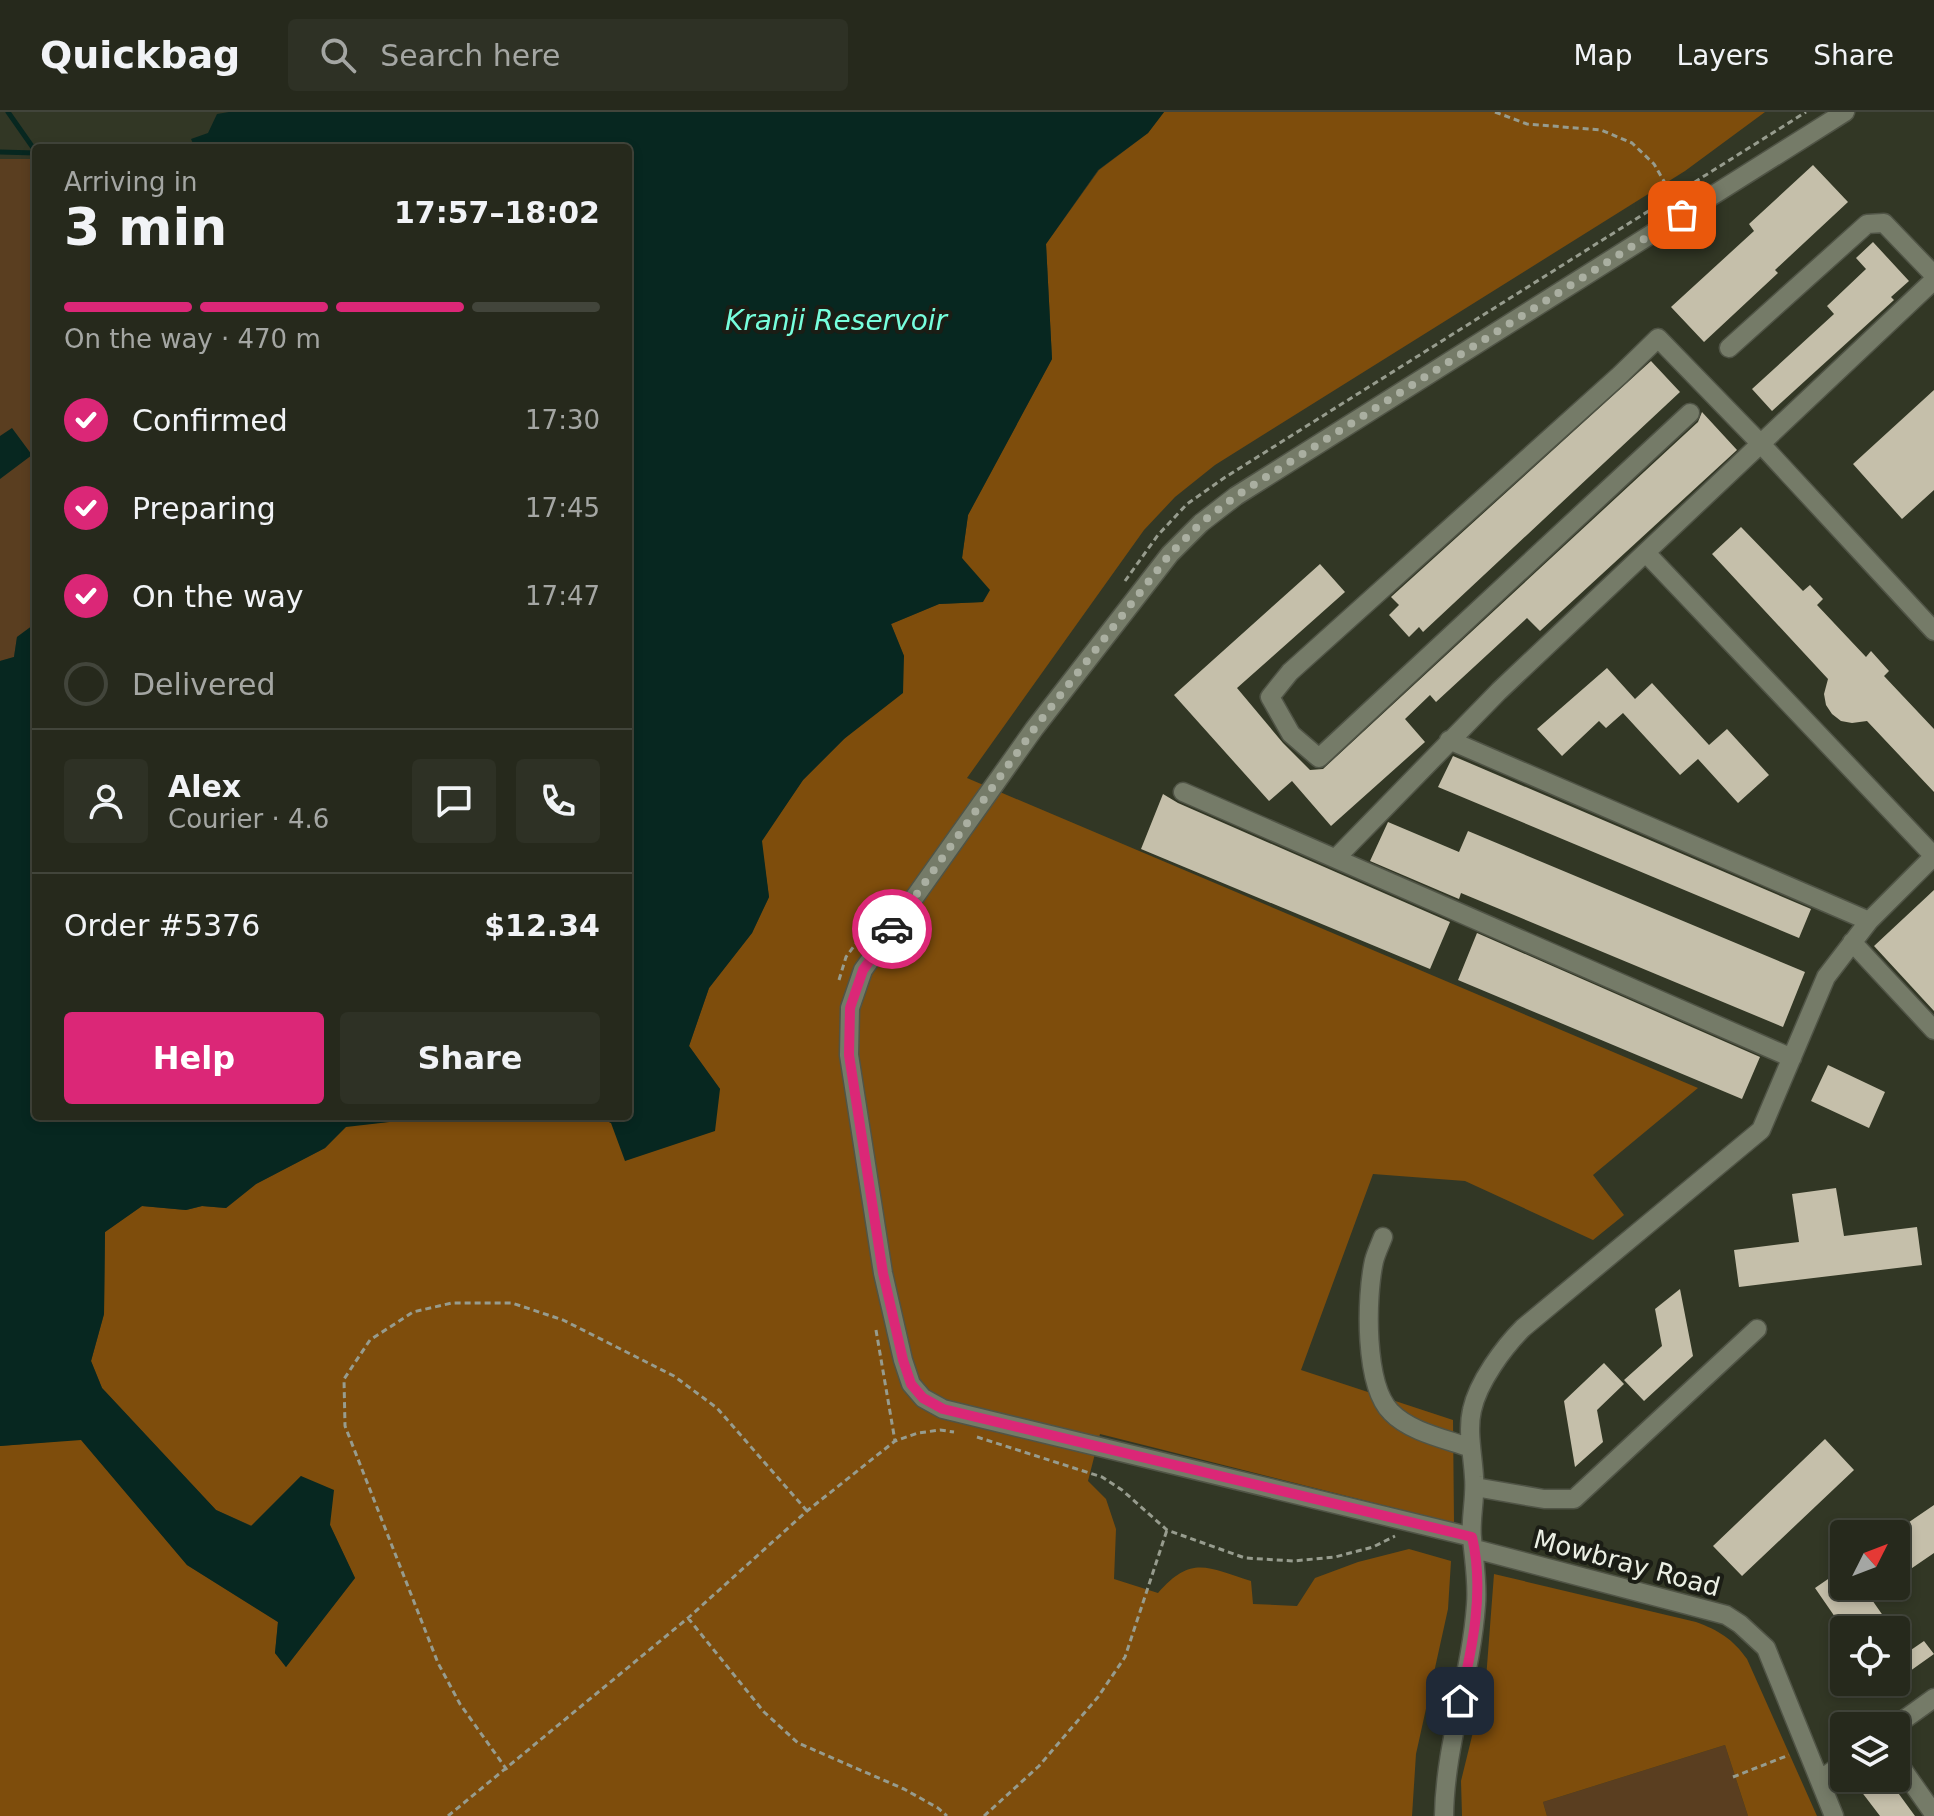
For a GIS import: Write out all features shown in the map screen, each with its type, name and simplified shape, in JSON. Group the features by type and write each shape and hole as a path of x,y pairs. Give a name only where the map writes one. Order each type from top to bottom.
{"street":[{"name":"Mowbray Road","path":"1834,1816 1766,1648 1726,1615 1473,1543 1420,1523 943,1409 923,1398 911,1384 903,1360 883,1273 849,1055 850,1008 863,970 1034,729 1170,554 1201,523 1249,487 1845,112"},
{"path":"1337,857 1449,740 1934,278 1884,223 1867,224 1729,348"},
{"path":"1690,413 1319,758 1291,734 1270,697 1290,672 1658,338 1934,631"},
{"path":"1444,1816 1444,1781 1474,1634 1477,1601 1473,1543 1475,1487 1471,1448 1472,1410 1487,1376 1506,1345 1523,1328 1761,1130 1826,977 1869,921 1934,856 1646,553"},
{"path":"1449,740 1869,921"},
{"path":"1183,792 1792,1058"},
{"path":"1852,942 1934,1030"},
{"path":"1383,1237 1374,1261 1369,1326 1369,1349 1381,1396 1391,1412 1406,1422 1471,1448"},
{"path":"1475,1487 1544,1499 1574,1499 1757,1329"},
{"path":"1910,1715 1934,1698"},
{"path":"1821,1779 1830,1773"},
{"path":"1910,1780 1934,1814"}],"path":[{"path":"1495,112 1527,124 1601,130 1632,143 1654,164 1672,195"},
{"path":"1120,586 1158,535 1187,504 1224,478 1806,112"},
{"path":"839,980 846,957 894,893"},
{"path":"507,1770 460,1704 438,1663 345,1426 344,1379 370,1340 413,1312 452,1303 512,1303 563,1320 674,1376 717,1408 807,1511"},
{"path":"874,1317 895,1441"},
{"path":"448,1816 688,1618 807,1511 895,1441 940,1430 962,1432"},
{"path":"976,1437 1102,1477 1122,1490 1167,1530 1245,1558 1293,1561 1335,1557 1373,1547 1420,1523"},
{"path":"984,1816 1039,1766 1098,1697 1125,1657 1167,1530"},
{"path":"688,1618 764,1712 798,1743 904,1789 947,1816"},
{"path":"1733,1777 1800,1751"}],"shaded area":[{"path":"1164,112 1765,112 1685,171 1215,465 1175,497 1144,530 967,778 1698,1088 1593,1175 1624,1215 1593,1240 1465,1181 1373,1174 1301,1370 1453,1420 1454,1523 1100,1434 1088,1481 1106,1499 1116,1529 1114,1579 1158,1593 1181,1573 1191,1569 1212,1569 1251,1581 1253,1604 1297,1606 1315,1578 1358,1562 1409,1549 1451,1561 1448,1609 1416,1754 1412,1816 0,1816 0,1446 81,1439 187,1565 278,1622 275,1653 286,1667 355,1578 330,1525 301,1476 252,1526 216,1510 102,1388 91,1361 104,1314 105,1232 142,1206 186,1210 202,1206 226,1208 256,1184 325,1148 346,1126 399,1120 605,1120 611,1123 632,1120 632,1116 720,1089 689,1046 709,988 752,933 769,897 761,841 803,780 844,739 904,656 891,624 939,604 983,602 962,558 968,515 1052,359 1046,244 1099,170 1148,133"},
{"path":"0,159 32,159 32,626 17,637 14,657 0,661"},
{"path":"1494,1574 1696,1622 1724,1636 1747,1659 1817,1816 1748,1816 1725,1745 1543,1802 1547,1816 1462,1816 1461,1781 1486,1679"},
{"path":"1725,1745 1748,1816 1547,1816 1543,1802"}],"water":[{"name":"Kranji Reservoir","path":"1164,112 1148,133 1098,170 1046,244 1052,359 968,515 962,558 990,590 983,602 939,604 891,624 904,656 903,693 844,739 803,780 762,841 769,897 752,933 709,988 689,1046 720,1089 715,1131 625,1161 611,1123 605,1120 632,1120 632,144 193,144 191,139 208,133 217,114"},
{"path":"12,428 32,455 0,479 0,436"},
{"path":"32,626 32,1120 400,1120 346,1127 325,1148 256,1184 226,1208 202,1206 186,1210 142,1206 105,1232 104,1314 91,1361 102,1388 216,1510 251,1526 301,1476 334,1490 330,1525 355,1578 286,1667 275,1653 278,1622 187,1565 81,1440 0,1446 0,661 14,657 17,637"}],"building":[{"path":"1813,165 1848,202 1704,342 1671,307 1754,231 1749,224"},
{"path":"1873,242 1909,281 1891,297 1894,300 1772,411 1752,389 1834,314 1827,306 1866,269 1856,258"},
{"path":"1651,361 1680,392 1423,632 1419,627 1409,637 1389,615 1399,605 1391,597"},
{"path":"1934,390 1934,490 1902,519 1853,464"},
{"path":"1702,412 1737,450 1540,631 1527,618 1436,702 1430,695 1405,719 1425,742 1331,826 1292,781 1269,801 1174,695 1320,564 1345,592 1237,688 1310,770 1323,769 1698,422"},
{"path":"1741,527 1803,591 1810,585 1823,599 1817,605 1866,657 1871,651 1889,671 1884,676 1934,729 1934,792 1867,721 1841,721 1832,714 1824,694 1828,679 1712,554"},
{"path":"1607,668 1635,699 1652,683 1709,745 1727,729 1769,775 1738,803 1698,759 1680,775 1623,713 1606,728 1599,721 1562,756 1537,729"},
{"path":"1453,756 1811,909 1799,938 1438,787"},
{"path":"1163,794 1450,922 1430,969 1141,849"},
{"path":"1388,822 1459,852 1468,831 1805,972 1783,1027 1461,893 1459,899 1370,861"},
{"path":"1934,890 1934,1011 1874,946"},
{"path":"1477,933 1760,1057 1742,1099 1458,980"},
{"path":"1828,1065 1885,1092 1869,1128 1811,1101"},
{"path":"1836,1188 1844,1236 1917,1227 1922,1265 1739,1287 1734,1250 1799,1242 1792,1194"},
{"path":"1680,1289 1693,1356 1644,1401 1624,1380 1662,1346 1655,1309"},
{"path":"1604,1363 1624,1384 1597,1410 1603,1442 1575,1467 1564,1401"},
{"path":"1825,1439 1854,1470 1742,1576 1713,1546"},
{"path":"1934,1505 1934,1553 1910,1569 1910,1521"},
{"path":"1830,1578 1830,1600 1872,1600 1883,1616 1834,1616 1815,1588"},
{"path":"1924,1641 1934,1654 1910,1671 1910,1651"},
{"path":"1862,1792 1897,1792 1915,1816 1880,1816"}],"waterway":[{"path":"8,112 32,146"},
{"path":"0,152 32,153"}],"way so far":[{"path":"892,929 1034,729 1170,554 1201,523 1236,496 1682,215"}],"route":[{"path":"892,929 863,970 850,1008 849,1055 883,1273 911,1384 923,1398 943,1409 1472,1537 1477,1601 1474,1634 1460,1701"}]}
